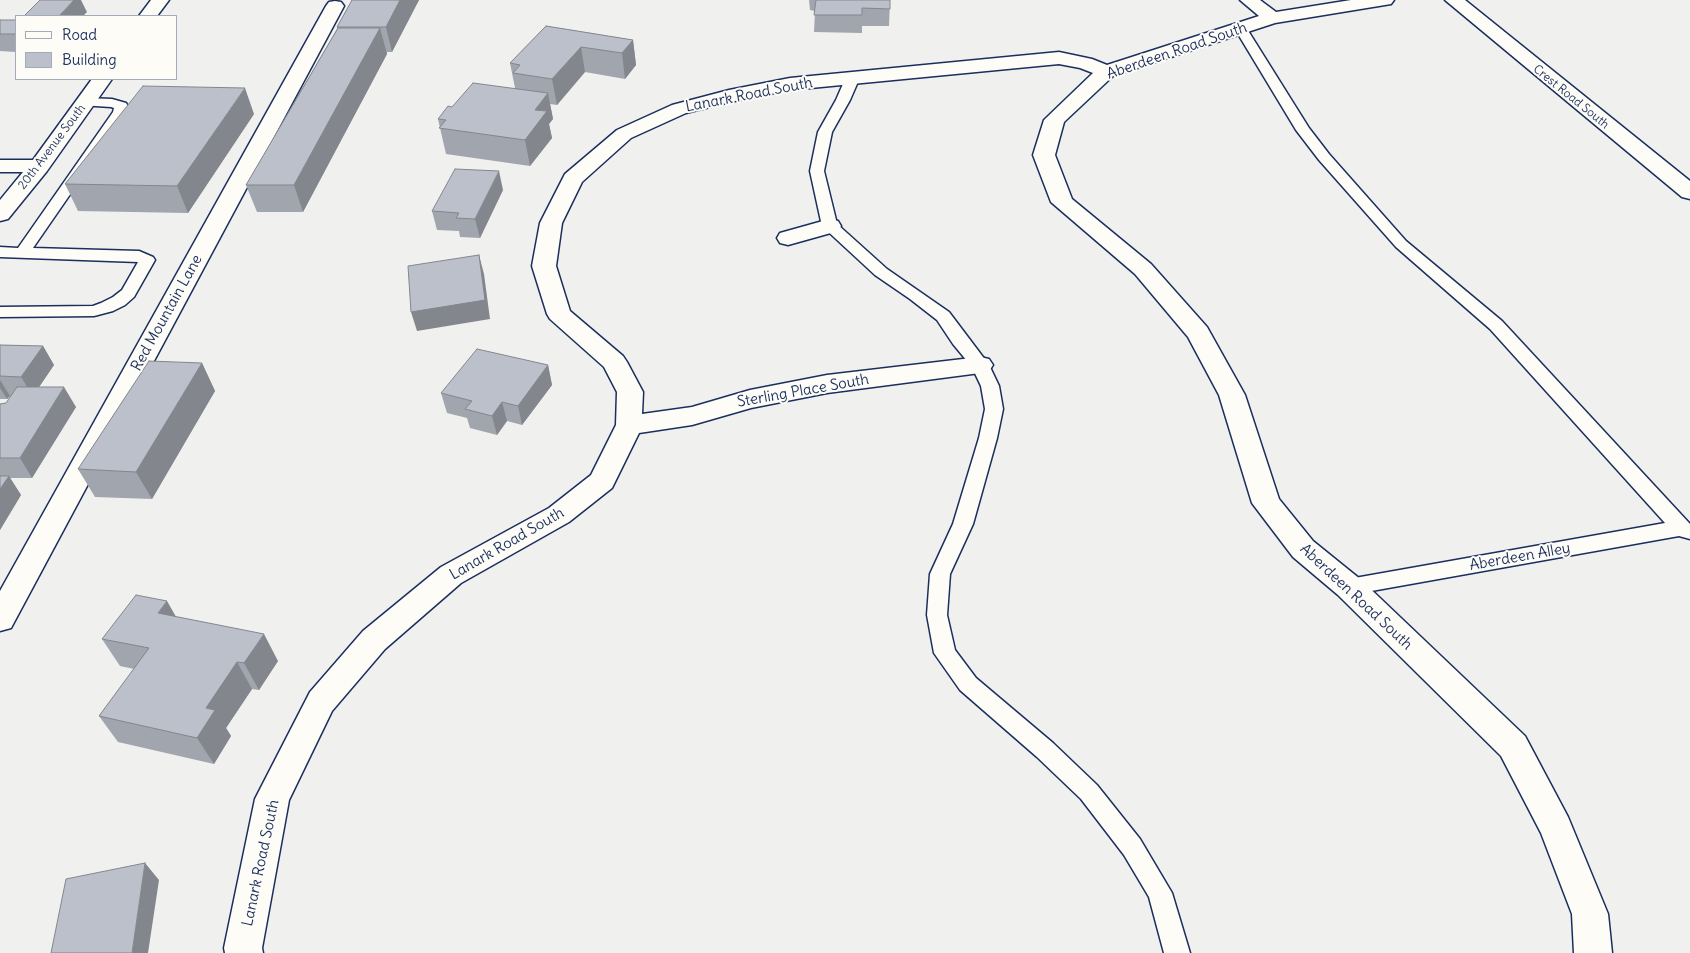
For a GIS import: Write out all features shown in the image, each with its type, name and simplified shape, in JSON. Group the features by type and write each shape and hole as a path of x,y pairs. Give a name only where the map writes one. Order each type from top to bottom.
{"street":[{"path":"149,15 160,0"},
{"path":"1249,0 1272,18"},
{"name":"Aberdeen Road South","path":"1385,0 1272,18 1106,72 1054,120 1044,155 1062,202 1143,268 1198,333 1232,395 1266,503 1303,549 1349,588 1513,746 1556,828 1590,914 1593,953"},
{"name":"Crest Road South","path":"1454,0 1509,47 1690,192"},
{"name":"Red Mountain Lane","path":"0,619 335,6"},
{"name":"Lanark Road South","path":"244,953 243,948 272,800 321,702 374,640 451,575 558,515 602,481 629,425 630,392 626,384 614,362 559,314 544,266 551,223 573,178 624,134 679,109 790,84 1059,58 1085,63 1106,72"},
{"name":"20th Avenue South","path":"0,214 39,166 101,80"},
{"path":"0,166 39,166"},
{"path":"788,238 830,226"},
{"name":"Sterling Place South","path":"629,425 692,416 750,399 827,384 980,365"}],"lane":[{"path":"1241,29 1302,130 1401,244 1496,325 1686,530"},
{"path":"853,77 843,100 825,132 817,171 830,226 881,272 943,316 959,340 980,365 990,386 994,409 988,438 963,524 940,574 936,615 945,653 968,684 1045,750 1089,792 1132,847 1160,893 1177,953"},
{"path":"22,252 120,112 121,106 112,103 85,102"},
{"path":"0,252 139,256 147,260 128,293 108,307 94,311 0,312"},
{"name":"Aberdeen Alley","path":"1349,588 1686,530"}],"building":[{"path":"40,0 74,0 60,15 25,15"},
{"path":"352,0 400,0 386,27 337,27"},
{"path":"816,0 890,0 890,9 862,8 862,15 814,15"},
{"path":"0,20 15,20 15,34 0,34"},
{"path":"546,26 633,40 622,53 581,47 552,79 513,73 520,65 510,63"},
{"path":"338,28 380,28 294,185 246,185"},
{"path":"473,83 548,93 535,110 547,111 525,140 439,128 446,120 438,119 448,106 452,107"},
{"path":"143,86 245,88 177,186 65,184"},
{"path":"455,169 499,171 475,219 456,218 459,213 432,211"},
{"path":"479,255 485,300 411,312 408,266"},
{"path":"0,345 43,346 21,377 0,376"},
{"path":"477,349 548,365 518,406 502,402 492,416 465,409 472,401 441,393"},
{"path":"149,361 202,363 136,472 78,469"},
{"path":"17,387 64,387 20,458 0,458 0,404 6,403"},
{"path":"0,476 9,476 0,489"},
{"path":"136,595 167,601 158,613 264,634 244,663 237,662 206,708 215,710 197,738 99,716 149,648 102,639"},
{"path":"145,863 132,953 51,953 66,879"}]}
